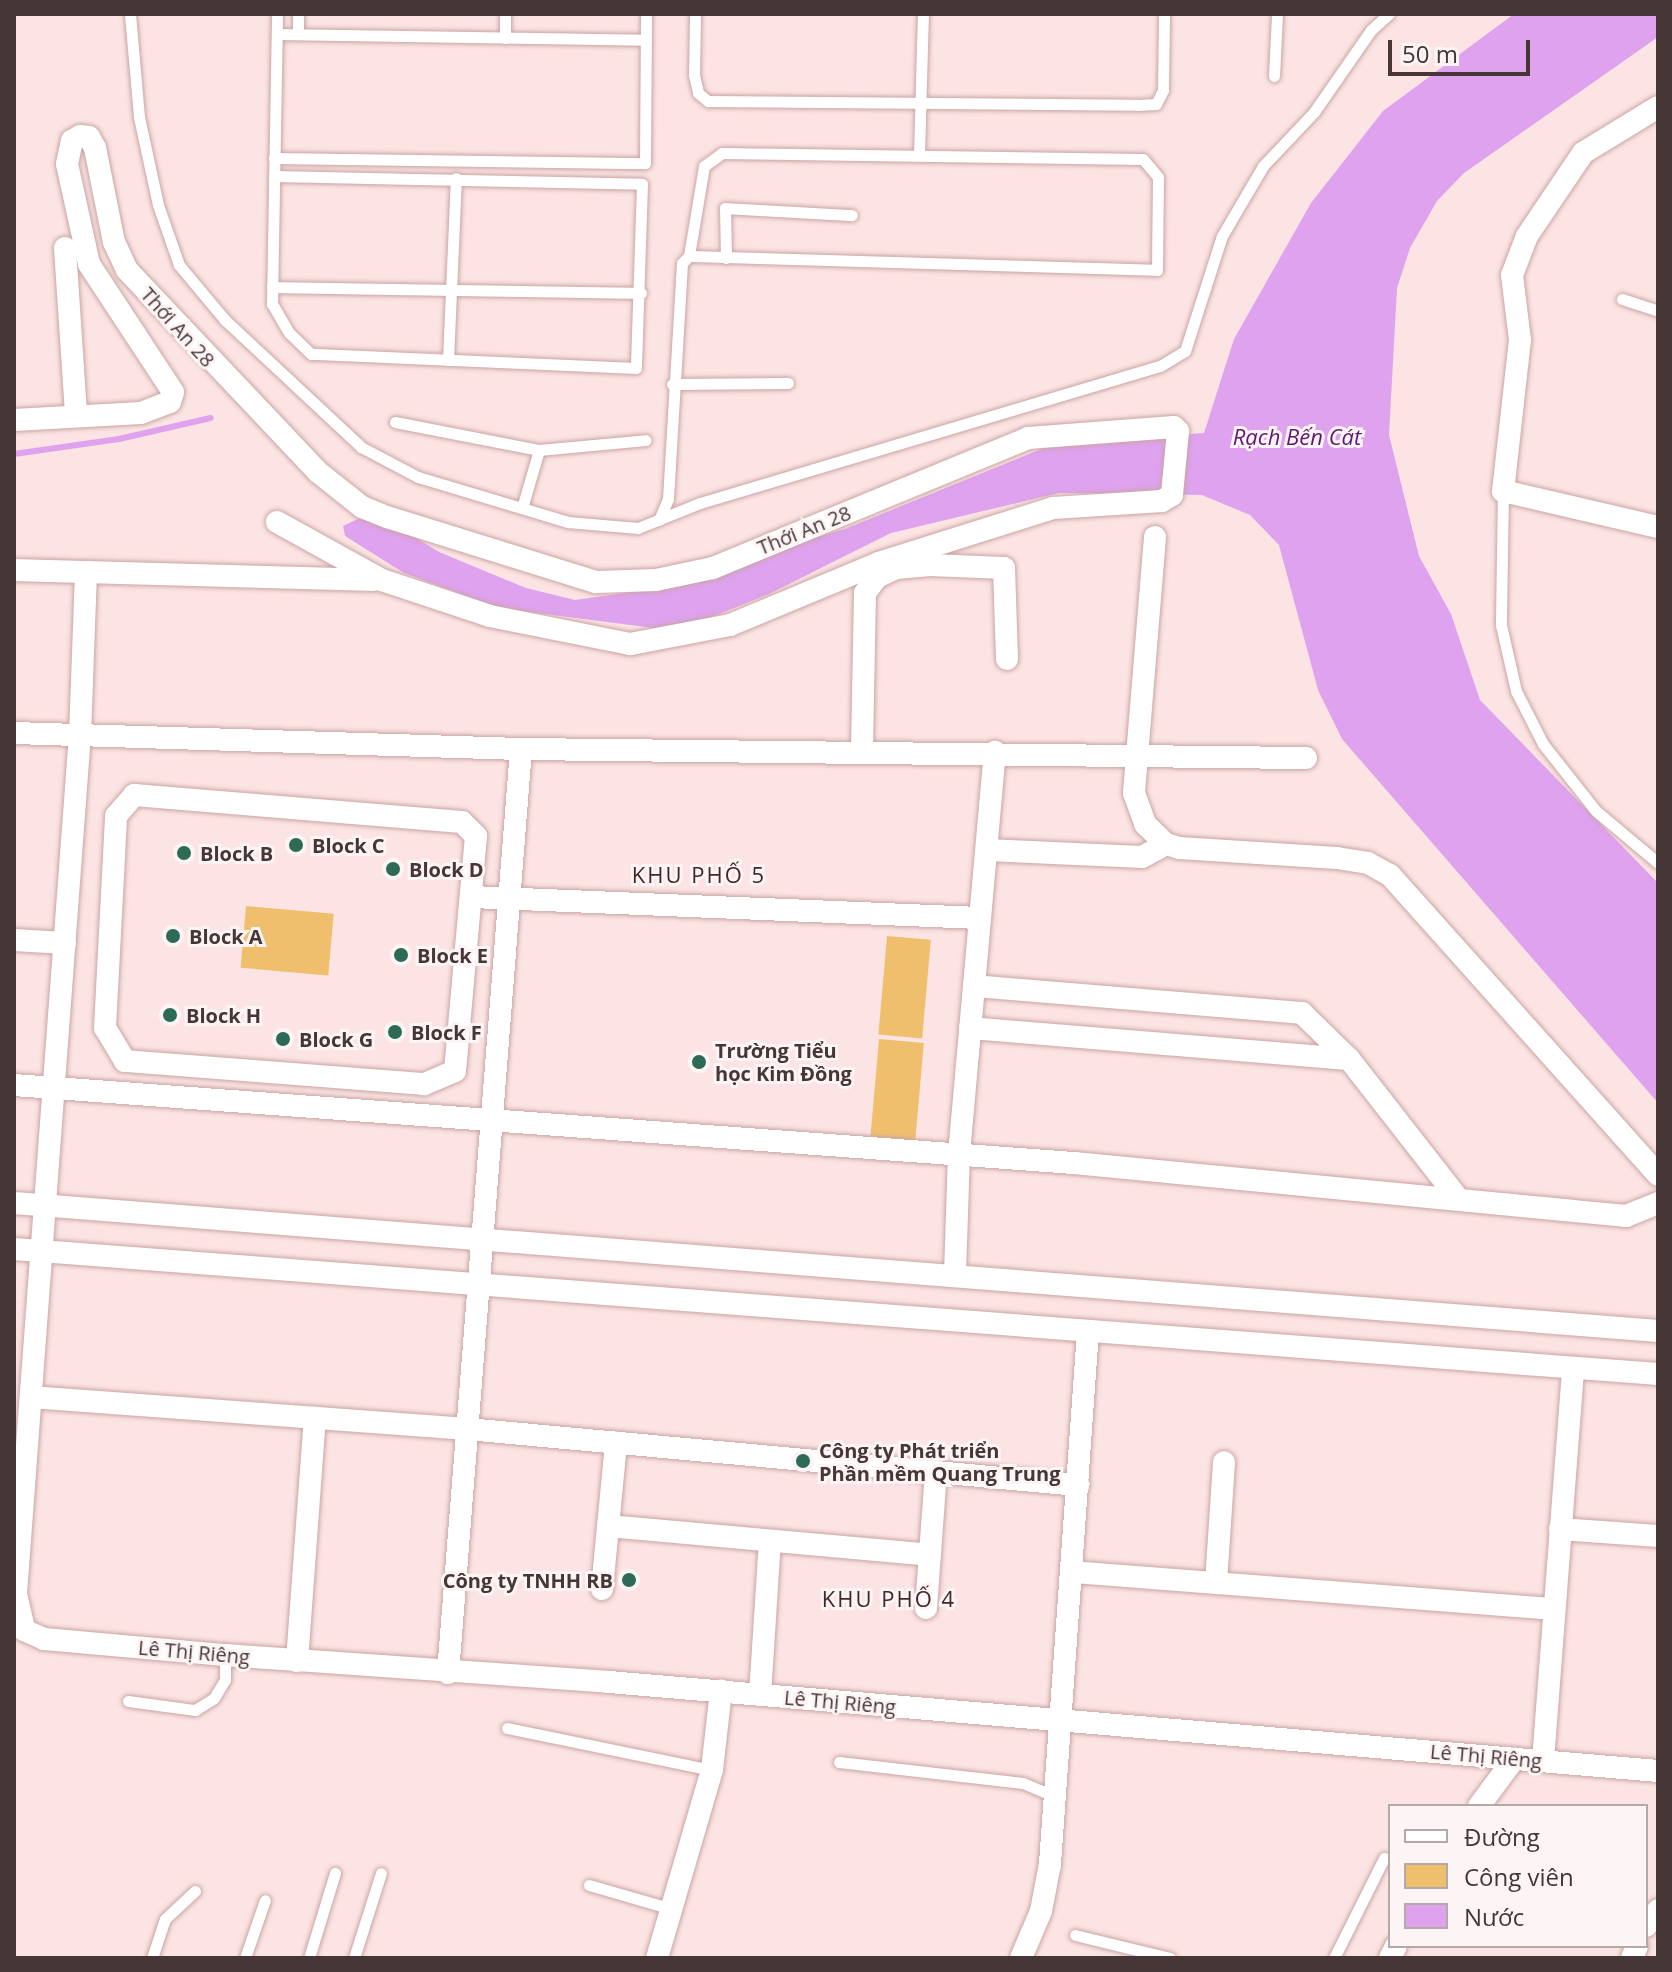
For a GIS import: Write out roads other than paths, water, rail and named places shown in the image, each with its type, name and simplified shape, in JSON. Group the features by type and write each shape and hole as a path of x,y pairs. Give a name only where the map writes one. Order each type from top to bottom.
{"street":[{"path":"1658,107 1583,153 1527,236 1512,275 1520,340 1503,491 1658,527"},
{"name":"Thới An 28","path":"14,420 76,413 141,413 170,402 173,392 89,264 67,164 72,141 80,136 89,137 95,148 114,242 127,270 318,472 362,507 387,517 596,582 656,580 713,568 1028,438 1174,427 1178,431 1172,495 1162,501 1053,508 879,563 730,625 630,644 490,616 382,580 277,522"},
{"path":"65,248 76,413"},
{"path":"1155,537 1136,755 1136,809 1166,844"},
{"path":"862,749 865,593 877,577 896,568 930,565 1004,568 1007,659"},
{"path":"14,570 382,580"},
{"path":"16,1572 44,1252 80,734 86,572"},
{"path":"14,733 521,749 862,749 1306,758"},
{"path":"448,1673 521,749"},
{"path":"955,1274 959,1154 995,752"},
{"path":"134,795 462,822 476,836 472,897 455,1071 424,1084 125,1061 105,1028 116,816 134,795"},
{"path":"987,850 1142,857 1166,844 1368,863 1390,875 1658,1175"},
{"path":"472,897 980,918"},
{"path":"14,940 65,943"},
{"path":"974,986 1302,1013 1349,1059 1457,1197"},
{"path":"970,1028 1349,1059"},
{"path":"14,1085 959,1154 1457,1197 1626,1216 1658,1203"},
{"path":"14,1203 1658,1331"},
{"path":"14,1249 1658,1374"},
{"path":"1021,1958 1041,1911 1072,1572 1088,1331"},
{"path":"1543,1761 1573,1368"},
{"path":"31,1397 467,1429 1078,1485"},
{"path":"297,1661 315,1418"},
{"path":"602,1589 616,1443"},
{"path":"1216,1583 1224,1462"},
{"path":"926,1608 936,1472"},
{"path":"608,1526 930,1555"},
{"path":"1560,1529 1658,1536"},
{"path":"760,1695 770,1541"},
{"name":"Lê Thị Riêng","path":"16,1572 17,1609 24,1630 44,1639 448,1673 721,1691 1658,1771"},
{"path":"1072,1572 1554,1609"},
{"path":"657,1958 712,1770 721,1691"},
{"path":"1480,1804 1514,1759"}],"lane":[{"path":"130,14 139,117 158,205 179,265 234,329 361,447 418,477 568,522 638,528 700,503 1146,371 1185,351 1222,236 1263,166 1314,112 1371,30 1389,14"},
{"path":"274,176 642,184 641,293 636,368 311,354 289,333 272,304 274,158 277,14"},
{"path":"298,14 298,34"},
{"path":"505,14 505,38"},
{"path":"274,158 645,163 646,14"},
{"path":"695,14 694,75 698,93 708,101 1156,104 1163,90 1164,14"},
{"path":"919,155 923,14"},
{"path":"1274,76 1277,14"},
{"path":"277,34 646,40"},
{"path":"659,520 668,499 672,384 682,263 689,256 710,157 722,153 919,155 1152,163 1158,177 1157,270 689,256"},
{"path":"448,360 456,178"},
{"path":"726,258 725,208 852,215"},
{"path":"272,287 641,293"},
{"path":"1622,299 1658,311"},
{"path":"672,384 788,383"},
{"path":"395,422 539,450 646,440"},
{"path":"522,508 539,450"},
{"path":"1503,491 1501,625 1516,691 1543,744 1596,811 1658,863"},
{"path":"128,1701 195,1710 214,1698 225,1680 225,1655"},
{"path":"507,1728 712,1770"},
{"path":"839,1762 1023,1783 1053,1796"},
{"path":"1334,1958 1384,1858"},
{"path":"309,1958 335,1873"},
{"path":"354,1958 381,1873"},
{"path":"589,1885 672,1909"},
{"path":"152,1958 165,1919 195,1891"},
{"path":"245,1958 265,1900"},
{"path":"1075,1935 1170,1958"}],"water":[{"name":"Rạch Bến Cát","path":"1514,14 1658,14 1658,37 1464,173 1437,201 1410,248 1397,288 1389,435 1419,556 1451,614 1480,700 1658,883 1658,1103 1342,739 1318,690 1279,545 1250,515 1202,495 1059,493 891,533 769,594 677,631 499,608 404,573 345,536 343,526 360,518 395,525 439,552 526,588 575,600 701,582 755,555 845,529 1051,445 1204,433 1234,339 1311,203 1383,111"}],"waterway":[{"path":"14,454 119,439 211,418"}],"place":[{"name":"Block C","path":"296,845"},
{"name":"Block B","path":"184,853"},
{"name":"Block D","path":"393,869"},
{"name":"Block A","path":"173,936"},
{"name":"Block E","path":"401,955"},
{"name":"Block H","path":"170,1015"},
{"name":"Block F","path":"395,1032"},
{"name":"Block G","path":"283,1039"},
{"name":"Trường Tiểu học Kim Đồng","path":"699,1062"},
{"name":"Công ty Phát triển Phần mềm Quang Trung","path":"803,1461"},
{"name":"Công ty TNHH RB","path":"629,1580"}],"district":[{"name":"KHU PHỐ 5","path":"699,875"},
{"name":"KHU PHỐ 4","path":"889,1599"}]}
